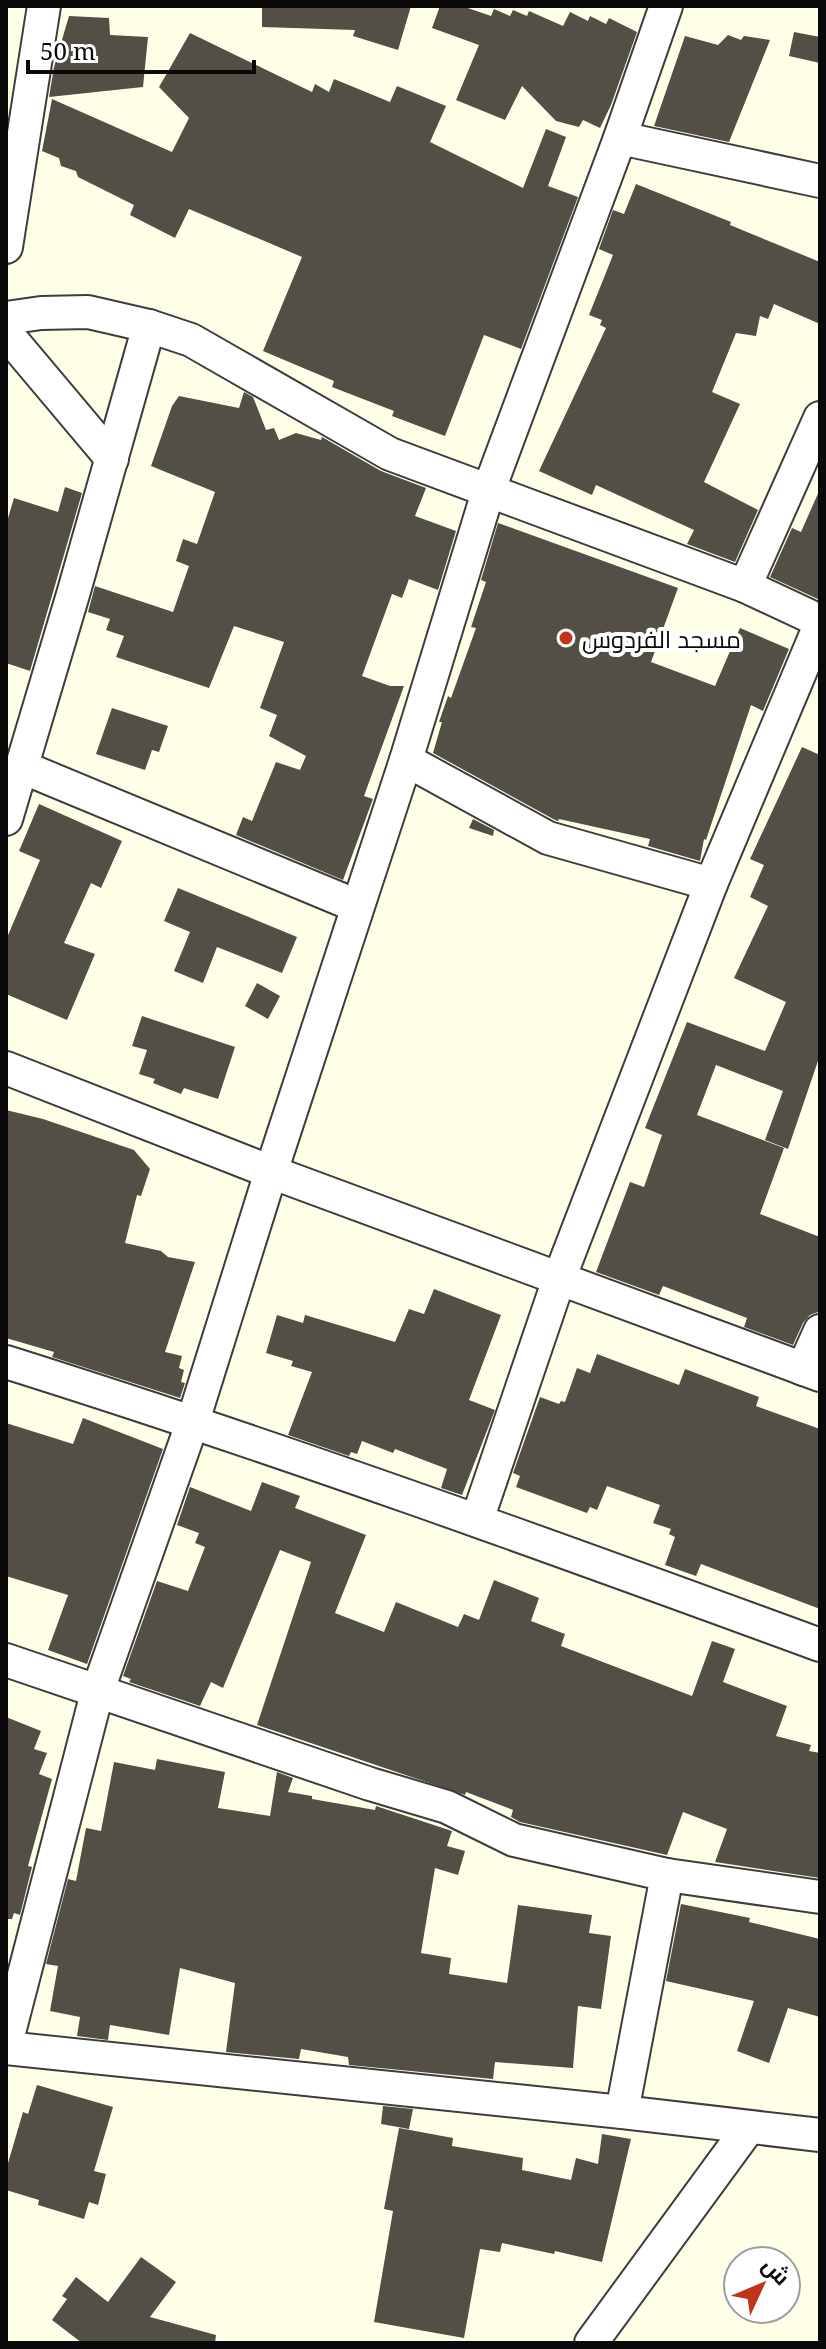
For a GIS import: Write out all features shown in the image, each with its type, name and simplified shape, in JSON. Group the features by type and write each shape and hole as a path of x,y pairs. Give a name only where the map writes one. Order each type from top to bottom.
{"street":[{"path":"6,247 44,6"},
{"path":"666,6 488,492 406,760 193,1421 97,1693 6,2046 820,2135"},
{"path":"620,138 820,181"},
{"path":"6,318 41,313 88,312 149,326 191,340 390,454 745,586 820,623 711,884 559,1279 477,1520"},
{"path":"6,819 149,326"},
{"path":"6,333 112,459"},
{"path":"745,586 820,418"},
{"path":"406,760 548,838 711,884"},
{"path":"22,767 357,906"},
{"path":"6,1068 271,1172 811,1372 820,1331"},
{"path":"6,1362 193,1421 820,1645"},
{"path":"6,1660 97,1693 447,1807 514,1840 667,1875 820,1897"},
{"path":"622,2112 667,1875"},
{"path":"591,2343 749,2127"}],"building":[{"path":"262,6 411,6 398,50 353,36 355,30 262,27"},
{"path":"440,6 462,6 491,16 494,9 510,16 513,10 527,16 529,11 563,26 570,12 588,21 590,16 606,24 609,18 637,32 600,128 583,120 579,127 556,121 522,86 505,120 456,100 479,45 432,28"},
{"path":"69,16 109,18 110,35 148,37 143,87 49,97"},
{"path":"794,32 820,37 820,63 789,56"},
{"path":"190,33 312,92 315,84 329,92 334,79 390,102 397,86 446,106 430,142 523,188 546,129 566,137 548,186 578,197 521,349 484,335 445,436 392,416 394,411 332,387 334,381 263,351 302,257 189,209 175,238 130,215 134,205 78,177 76,171 61,166 59,158 42,151 52,99 172,152 189,118 159,87"},
{"path":"728,35 741,40 744,36 770,40 729,142 654,126 685,36 718,45"},
{"path":"636,184 820,262 820,324 774,304 768,319 760,316 756,336 736,333 712,392 740,404 704,482 758,510 735,562 687,544 694,530 596,485 592,495 539,471 606,328 600,325 602,320 589,315 613,255 599,249 613,210 624,214"},
{"path":"244,392 253,397 266,430 274,428 279,440 296,433 321,440 322,437 381,471 426,488 415,516 456,531 438,590 409,579 402,598 392,594 362,676 390,686 404,686 364,796 373,799 343,880 236,835 243,817 252,821 276,762 300,770 306,756 269,736 277,715 260,708 284,642 234,626 209,688 116,657 124,636 106,630 110,619 88,612 95,586 173,612 189,566 176,561 183,539 197,544 215,492 151,466 172,406 179,396 239,408"},
{"path":"65,487 82,493 30,671 6,663 6,525 14,498 58,512"},
{"path":"820,489 820,600 770,577 792,528 801,532"},
{"path":"498,523 678,588 651,662 715,686 740,628 789,649 763,711 751,705 704,839 700,861 648,846 650,839 555,820 433,753 442,722 439,722 476,628 471,627 486,582 481,580"},
{"path":"112,708 168,726 159,752 152,750 145,770 96,754"},
{"path":"802,747 820,755 820,1055 788,1149 765,1140 783,1091 716,1065 697,1115 784,1148 760,1214 820,1237 820,1307 803,1323 793,1345 744,1327 747,1318 663,1286 659,1295 596,1272 630,1182 644,1187 662,1135 645,1128 687,1022 765,1051 786,1002 734,978 768,906 750,897 764,865 750,859"},
{"path":"39,804 122,841 101,888 91,883 64,943 95,954 67,1020 6,994 6,940 40,860 19,851"},
{"path":"473,819 494,830 493,836 469,828"},
{"path":"178,888 297,937 282,973 217,947 203,983 174,971 190,932 164,921"},
{"path":"257,983 280,996 268,1019 245,1006"},
{"path":"142,1016 235,1047 218,1099 184,1088 181,1094 139,1074 147,1050 132,1046"},
{"path":"6,1110 43,1119 134,1150 150,1169 141,1196 137,1195 125,1243 195,1262 165,1352 182,1356 179,1368 184,1370 181,1382 185,1383 180,1398 52,1357 54,1352 6,1338"},
{"path":"434,1289 501,1315 469,1400 495,1410 462,1495 441,1488 447,1469 395,1449 393,1453 362,1441 357,1454 351,1452 349,1456 288,1435 312,1372 291,1366 293,1361 266,1353 277,1315 303,1323 305,1315 395,1342 409,1309 424,1314"},
{"path":"597,1354 679,1385 685,1369 759,1397 756,1406 820,1429 820,1609 701,1564 696,1576 665,1565 675,1537 669,1534 671,1529 653,1523 660,1505 607,1486 597,1510 590,1507 587,1513 516,1487 520,1476 513,1473 540,1397 559,1404 565,1402 577,1368 590,1373"},
{"path":"83,1418 163,1449 87,1664 48,1650 68,1595 6,1576 6,1423 73,1444"},
{"path":"262,1482 300,1496 295,1508 366,1535 335,1613 384,1632 396,1602 458,1627 464,1614 479,1620 494,1580 539,1598 531,1621 565,1634 561,1646 692,1696 712,1641 735,1649 723,1682 787,1706 776,1736 811,1745 809,1751 820,1753 820,1878 715,1862 727,1829 683,1812 667,1855 520,1822 511,1817 513,1810 466,1792 465,1795 257,1725 311,1562 280,1550 223,1688 211,1682 200,1706 129,1682 131,1679 123,1676 157,1581 188,1591 205,1547 195,1543 199,1533 177,1525 190,1487 251,1511"},
{"path":"6,1717 41,1731 34,1749 47,1753 39,1774 52,1779 28,1866 32,1867 20,1915 14,1913 12,1919 6,1919"},
{"path":"157,1759 225,1772 218,1808 270,1816 277,1772 293,1778 288,1792 375,1810 376,1806 452,1831 447,1846 465,1851 458,1875 435,1868 421,1953 451,1958 449,1974 507,1983 518,1905 592,1915 589,1933 611,1936 601,2009 578,2006 573,2068 495,2062 493,2079 349,2065 348,2057 301,2049 299,2059 226,2052 235,1983 180,1968 169,2035 110,2025 108,2040 77,2036 80,2017 50,2011 58,1966 46,1964 68,1879 76,1881 86,1828 101,1831 114,1762 155,1770"},
{"path":"681,1904 750,1918 749,1922 820,1939 820,2017 788,2008 769,2063 737,2051 754,2001 666,1981"},
{"path":"37,2085 113,2107 94,2171 106,2174 98,2205 89,2202 84,2219 38,2205 39,2200 6,2190 6,2170 23,2112 28,2114"},
{"path":"383,2106 413,2109 409,2129 381,2124"},
{"path":"399,2128 453,2138 452,2146 523,2158 522,2170 571,2180 576,2158 598,2164 602,2134 631,2139 602,2262 502,2243 500,2252 480,2249 464,2338 374,2322 393,2211 384,2209"},
{"path":"141,2257 176,2282 150,2317 216,2335 215,2343 82,2343 52,2320 67,2299 62,2296 76,2277 108,2302"}],"place":[{"name":"مسجد الفردوس","path":"566,638"}]}
